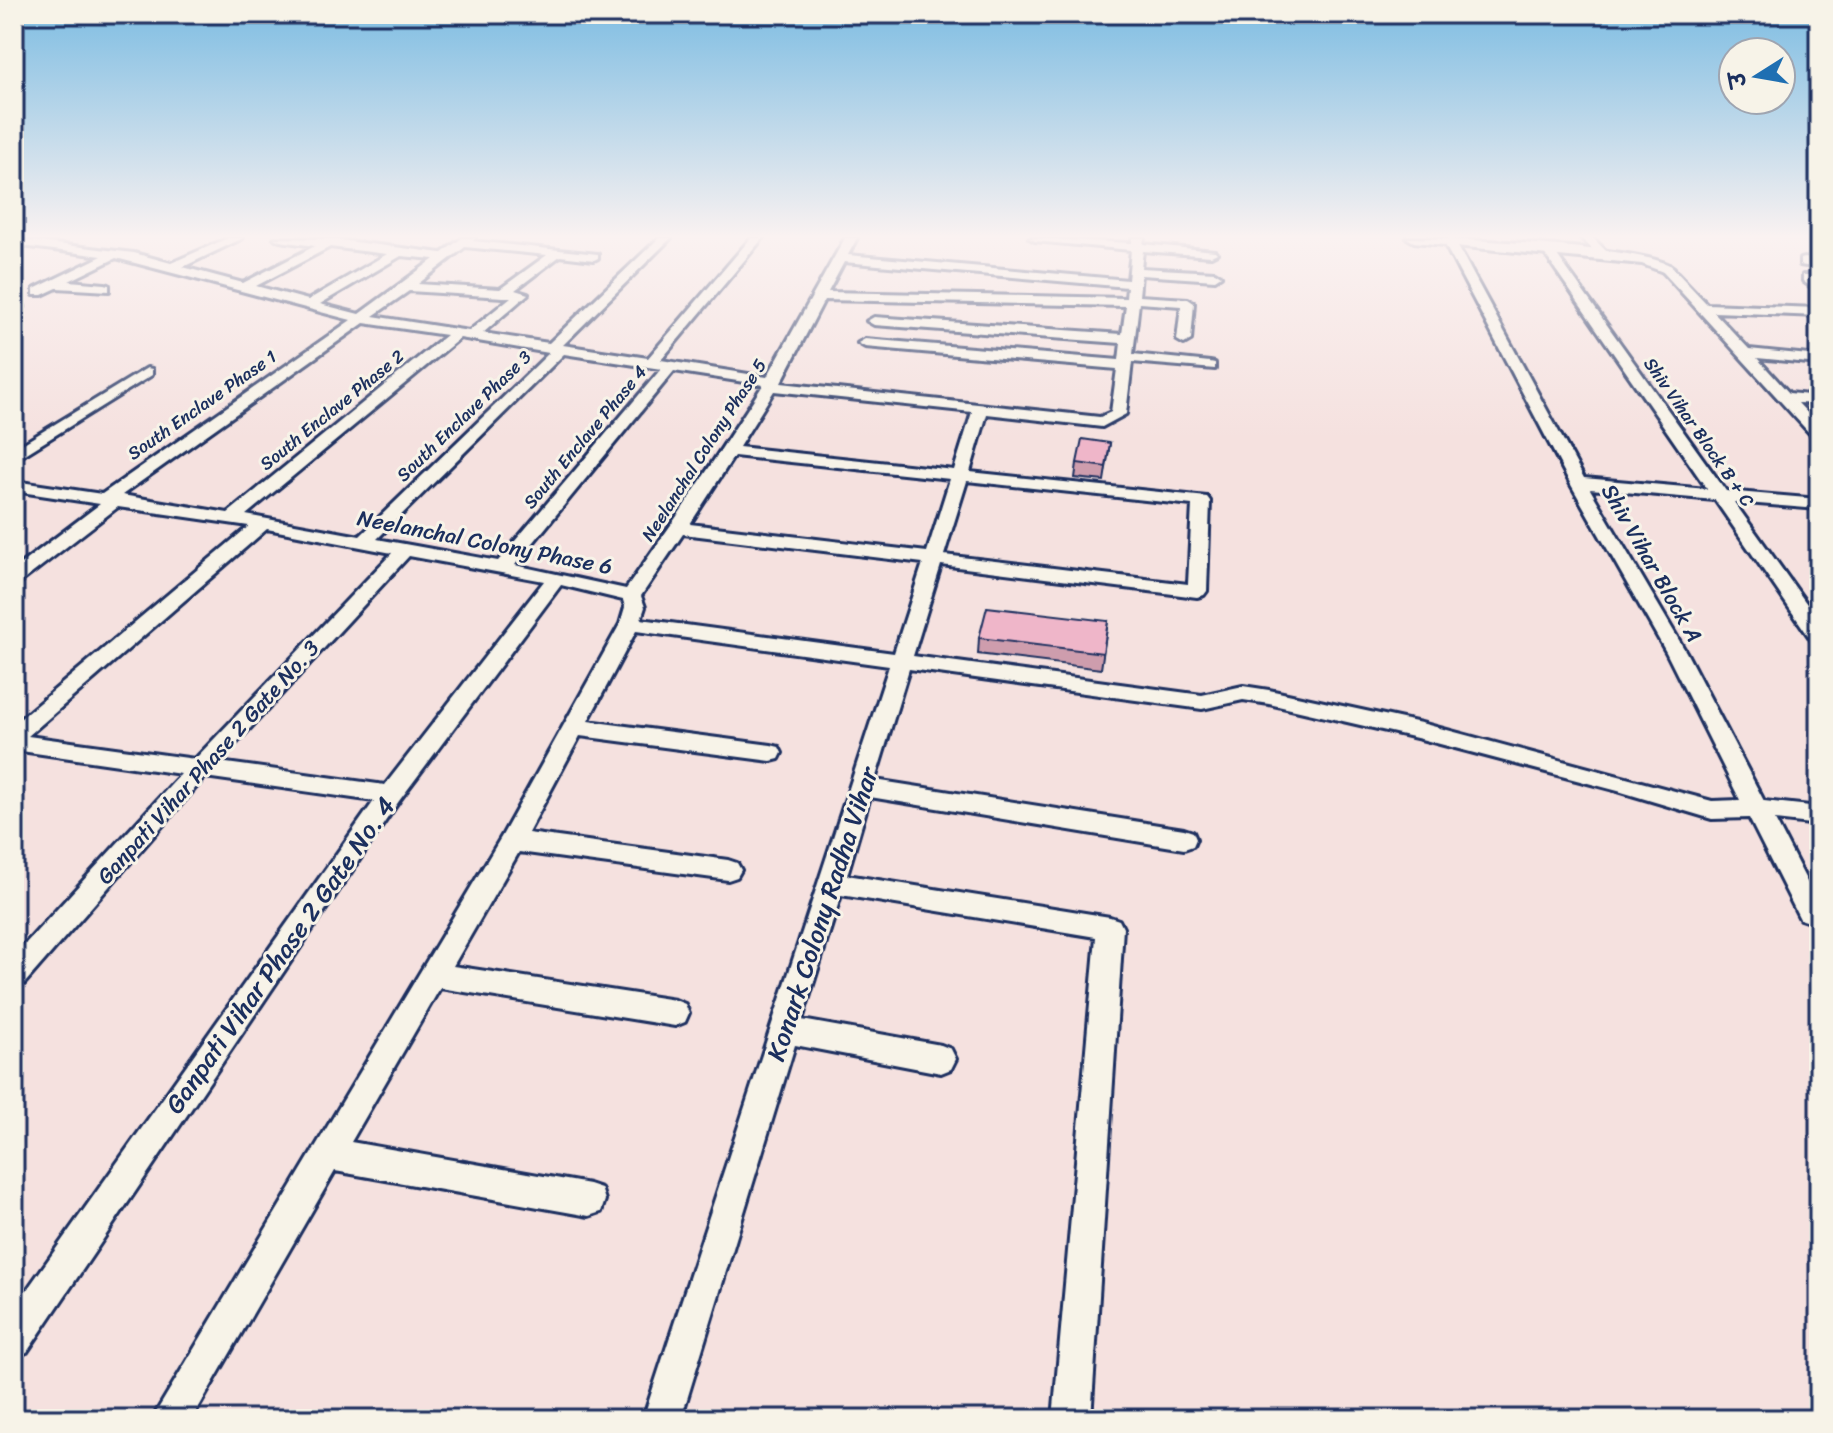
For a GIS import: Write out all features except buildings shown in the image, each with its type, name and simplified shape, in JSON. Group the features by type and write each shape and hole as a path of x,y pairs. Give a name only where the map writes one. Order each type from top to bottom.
{"street":[{"path":"309,305 359,318 773,384 1102,422 1118,414 1132,305"},
{"name":"South Enclave Phase 1","path":"14,578 112,499 379,305"},
{"name":"South Enclave Phase 2","path":"232,518 507,305"},
{"name":"South Enclave Phase 3","path":"363,543 599,305"},
{"path":"651,363 700,305"},
{"name":"Neelanchal Colony Phase 5","path":"171,1419 512,841 574,727 630,610 773,384 814,305"},
{"path":"1184,340 1188,305"},
{"name":"Shiv Vihar Block A","path":"1483,305 1578,483 1676,652 1809,911"},
{"name":"Shiv Vihar Block B + C","path":"1586,305 1819,636"},
{"path":"1698,305 1819,434"},
{"path":"1701,308 1819,312"},
{"path":"874,321 1129,339"},
{"path":"865,343 1210,366"},
{"path":"1743,353 1819,360"},
{"name":"South Enclave Phase 4","path":"502,568 669,368"},
{"path":"14,456 147,372"},
{"path":"1784,397 1819,400"},
{"name":"Konark Colony Radha Vihar","path":"662,1419 981,409"},
{"path":"680,528 1197,591 1201,501 728,451"},
{"path":"1578,483 1819,504"},
{"name":"Neelanchal Colony Phase 6","path":"14,486 263,523 556,578 630,610 901,662 1202,702 1243,693 1269,697 1436,735 1712,810 1757,809 1819,816"},
{"path":"14,739 263,523"},
{"name":"Ganpati Vihar Phase 2 Gate No. 3","path":"14,975 202,766 404,551"},
{"name":"Ganpati Vihar Phase 2 Gate No. 4","path":"14,1339 391,795 556,578"},
{"path":"574,727 771,753"},
{"path":"14,739 391,795"},
{"path":"863,787 1184,839"},
{"path":"512,841 728,870"},
{"path":"832,883 1110,928 1072,1419"},
{"path":"433,975 675,1013"},
{"path":"785,1030 941,1059"},
{"path":"329,1154 589,1200"}]}
